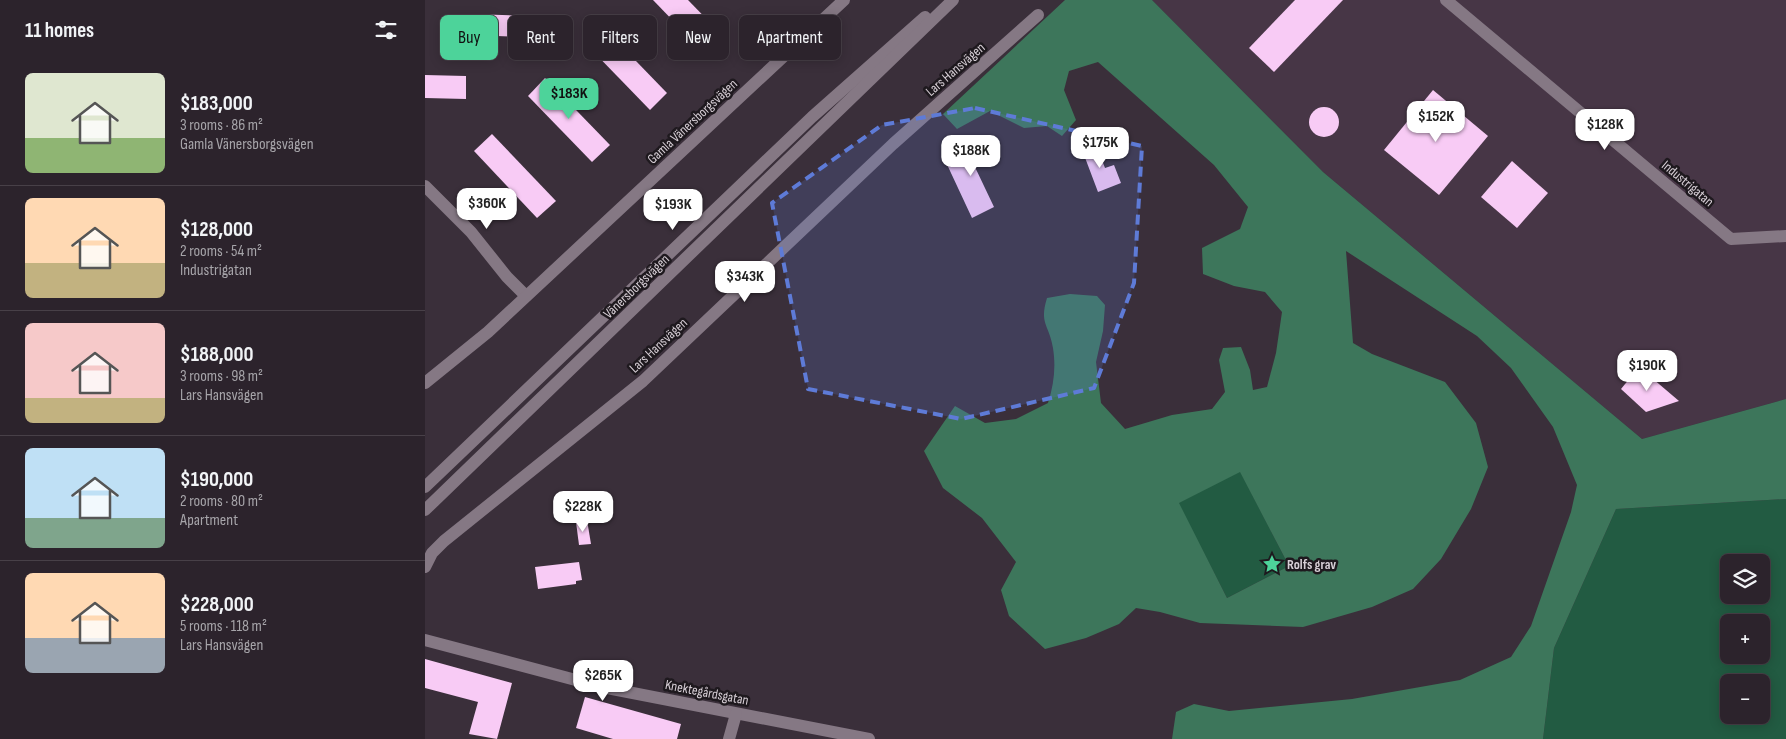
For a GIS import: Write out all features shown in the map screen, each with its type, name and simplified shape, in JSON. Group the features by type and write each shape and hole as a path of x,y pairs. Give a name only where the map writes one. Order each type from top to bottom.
{"street":[{"name":"Gamla Vänersborgsvägen","path":"425,383 488,332 844,0"},
{"name":"Vänersborgsvägen","path":"425,487 812,117 943,0"},
{"name":"Vänersborgsvägen","path":"425,510 953,0"},
{"name":"Industrigatan","path":"1446,0 1731,239 1786,236"},
{"name":"Lars Hansvägen","path":"425,567 431,553 444,541 643,380 893,144 1038,15"},
{"path":"425,186 471,232 507,277 526,296"},
{"name":"Knektegårdsgatan","path":"425,640 602,687 736,714 791,722 869,739"},
{"path":"729,739 736,714"}],"highlighted area":[{"path":"975,108 1142,146 1134,283 1094,388 961,419 808,389 772,203 882,125"}],"shaded area":[{"path":"1152,0 1786,0 1786,399 1642,439 1323,172"}],"green space":[{"path":"1065,0 1152,0 1323,172 1642,439 1786,399 1786,499 1616,509 1554,648 1543,739 1172,739 1176,712 1194,704 1229,711 1352,699 1460,680 1511,657 1531,626 1571,512 1577,485 1553,427 1511,368 1477,336 1346,251 1353,343 1372,354 1445,382 1476,423 1488,467 1471,509 1441,559 1413,589 1372,607 1303,627 1200,623 1160,612 1136,608 1119,624 1086,638 1045,649 1009,616 1001,590 1016,562 982,518 943,488 924,451 955,406 985,423 1016,419 1048,403 1053,382 1054,362 1053,348 1044,319 1047,298 1070,294 1097,296 1105,305 1103,331 1096,362 1101,403 1125,429 1172,415 1212,409 1225,392 1219,360 1223,348 1241,347 1250,370 1253,390 1267,387 1276,353 1282,312 1265,292 1234,286 1203,274 1202,248 1240,229 1248,207 1214,165 1098,62 1069,71 1064,90 1076,120 1062,136 1047,126 1024,128 990,111 957,129 943,114","holes":["1240,472 1289,566 1227,598 1179,503"]},
{"path":"1240,471 1289,566 1227,598 1178,503"},
{"path":"1786,499 1786,739 1543,739 1554,648 1616,509"}],"building":[{"path":"653,0 688,0 703,15 667,15"},
{"path":"1295,0 1343,0 1274,72 1249,48"},
{"path":"471,14 508,15 508,36 498,36 498,15"},
{"path":"602,60 635,60 667,93 650,110"},
{"path":"425,75 466,76 466,99 425,98"},
{"path":"545,78 610,145 592,162 528,96"},
{"path":"1433,90 1488,136 1439,195 1384,150"},
{"path":"1324,107 1330,108 1338,116 1338,128 1330,136 1324,137 1318,136 1310,128 1309,122 1310,116 1318,108"},
{"path":"492,134 556,201 537,218 474,151"},
{"path":"986,139 994,155 974,165 994,207 972,218 944,158"},
{"path":"1095,142 1105,168 1114,165 1121,183 1098,192 1081,147"},
{"path":"1512,161 1548,193 1517,228 1481,197"},
{"path":"1639,367 1679,401 1646,412 1621,389"},
{"path":"587,520 591,544 579,545 576,522"},
{"path":"579,562 582,580 576,581 576,584 538,589 535,567"},
{"path":"425,659 512,683 497,739 469,734 478,702 425,688"},
{"path":"585,697 681,724 677,739 613,739 576,728"}],"place":[{"name":"Rolfs grav","path":"1272,564"}]}
